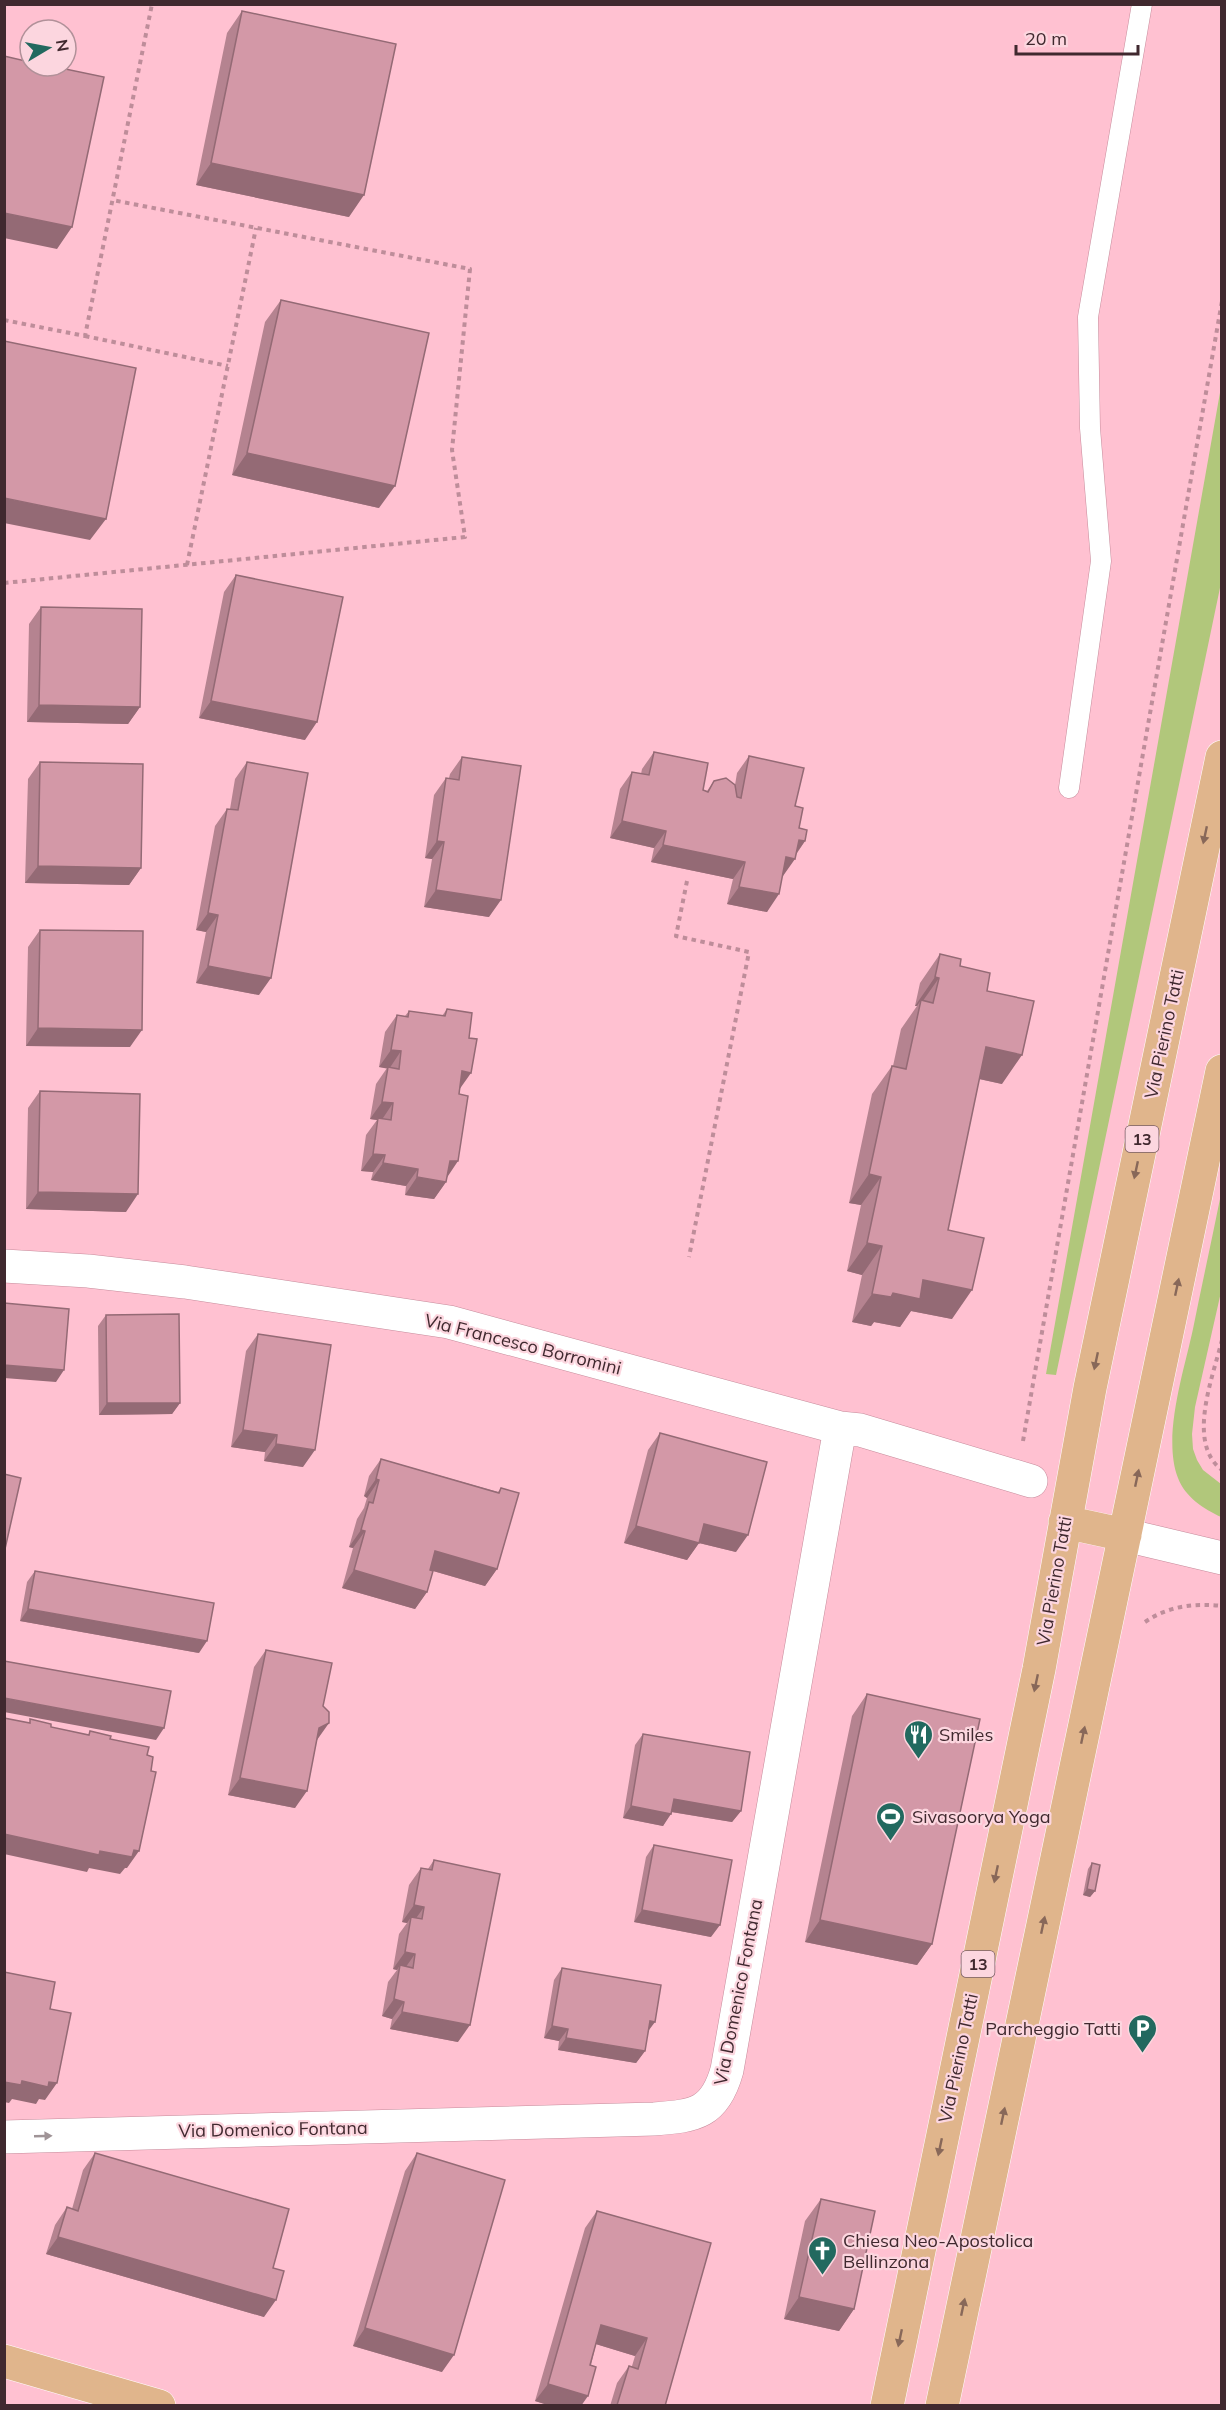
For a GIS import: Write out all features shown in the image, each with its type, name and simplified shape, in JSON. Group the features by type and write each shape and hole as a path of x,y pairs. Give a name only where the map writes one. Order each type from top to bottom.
{"main road":[{"name":"Via Pierino Tatti","path":"886,2403 1039,1670 1090,1388 1221,757"},
{"path":"942,2406 1221,1071"},
{"path":"1065,1522 1125,1535"},
{"path":"4,2361 148,2404"}],"street":[{"name":"Via Francesco Borromini","path":"4,1266 88,1271 184,1282 449,1322 840,1428 860,1430 1031,1480"},
{"name":"Via Domenico Fontana","path":"4,2137 654,2119 690,2116 713,2102 722,2088 727,2070 840,1428"},
{"path":"1125,1535 1221,1558"}],"lane":[{"path":"1069,789 1101,561 1090,428 1088,317 1142,4"}],"path":[{"path":"85,336 152,4"},
{"path":"4,583 465,537 452,450 470,269 112,200"},
{"path":"187,565 256,228"},
{"path":"1031,1480 1023,1457 1023,1443 1221,301"},
{"path":"4,320 228,366"},
{"path":"687,881 676,936 750,951 689,1257"},
{"path":"1221,1340 1203,1421 1203,1439 1208,1455 1221,1470"}],"green space":[{"path":"1221,387 1221,583 1056,1375 1046,1374"},
{"path":"1221,1194 1221,1292 1195,1407 1192,1434 1193,1449 1197,1460 1203,1470 1221,1484 1221,1517 1196,1502 1181,1485 1174,1462 1172,1443 1176,1404"}],"building":[{"path":"242,11 396,44 364,195 211,163"},
{"path":"4,56 18,59 18,78 78,78 78,72 104,77 72,227 4,213"},
{"path":"281,300 429,333 395,486 247,453"},
{"path":"4,341 136,368 106,519 4,498"},
{"path":"236,575 343,597 317,722 211,701"},
{"path":"41,607 142,609 140,707 39,705"},
{"path":"654,752 708,763 703,790 708,792 714,781 726,778 735,785 737,797 741,798 749,756 804,768 795,806 803,808 799,828 807,830 805,841 799,840 795,859 786,857 779,894 739,887 745,862 663,845 666,831 622,821 632,772 649,775"},
{"path":"462,757 521,766 501,900 436,890 444,842 437,841 446,778 459,780"},
{"path":"40,762 143,764 141,868 38,866"},
{"path":"247,762 308,773 271,978 208,966 218,915 208,913 227,809 238,810"},
{"path":"40,930 143,931 142,1030 38,1028"},
{"path":"940,954 961,959 960,966 990,973 987,991 1034,1001 1022,1055 986,1047 948,1230 984,1238 972,1290 923,1280 920,1299 893,1293 891,1297 872,1294 882,1246 867,1243 881,1177 869,1174 892,1066 906,1069 921,1000 933,1003 939,978 935,977"},
{"path":"447,1009 472,1013 469,1038 477,1039 471,1073 462,1071 459,1094 468,1096 458,1161 450,1161 446,1182 417,1177 418,1169 383,1163 385,1155 373,1154 378,1118 391,1120 393,1103 382,1102 388,1067 399,1069 401,1051 391,1050 397,1015 408,1017 409,1011 445,1016"},
{"path":"40,1091 140,1094 138,1194 38,1192"},
{"path":"4,1303 69,1309 64,1370 4,1365"},
{"path":"179,1314 180,1403 107,1403 106,1315"},
{"path":"258,1334 331,1345 315,1450 276,1444 277,1435 243,1430"},
{"path":"660,1433 767,1462 748,1535 704,1524 699,1543 636,1526"},
{"path":"381,1459 499,1493 501,1488 519,1493 497,1569 435,1551 430,1570 433,1571 427,1592 354,1570 365,1531 361,1530 369,1502 373,1503 379,1480 376,1479"},
{"path":"4,1474 21,1478 5,1549 4,1549"},
{"path":"35,1571 214,1603 207,1641 28,1609"},
{"path":"266,1650 332,1663 323,1706 329,1712 329,1723 319,1728 307,1791 240,1778"},
{"path":"4,1661 171,1691 164,1728 4,1698"},
{"path":"867,1694 980,1719 932,1944 820,1920"},
{"path":"4,1718 30,1723 30,1719 51,1724 51,1727 89,1735 90,1731 111,1736 110,1739 149,1747 147,1755 153,1757 151,1771 156,1772 139,1851 134,1850 132,1857 100,1851 99,1855 4,1834"},
{"path":"643,1734 750,1752 741,1811 674,1799 671,1814 631,1806"},
{"path":"654,1845 732,1860 720,1925 642,1910"},
{"path":"434,1860 500,1874 470,2025 402,2012 404,2002 394,1999 400,1965 413,1968 415,1954 405,1952 411,1917 422,1919 424,1907 414,1905 421,1868 432,1870"},
{"path":"1092,1863 1100,1865 1095,1891 1087,1889"},
{"path":"562,1968 661,1985 655,2022 650,2021 645,2051 566,2038 568,2029 552,2026"},
{"path":"4,1972 55,1982 50,2009 71,2013 57,2083 49,2082 48,2087 22,2081 21,2085 4,2082"},
{"path":"95,2153 289,2209 273,2268 284,2271 276,2300 58,2237 67,2207 78,2211"},
{"path":"417,2153 505,2180 454,2355 365,2328"},
{"path":"821,2199 875,2211 854,2309 799,2297"},
{"path":"597,2211 711,2243 665,2406 617,2405 629,2366 638,2369 647,2338 601,2325 590,2365 596,2367 588,2396 548,2384"}],"place":[{"name":"Smiles","path":"918,1760"},
{"name":"Sivasoorya Yoga","path":"891,1842"},
{"name":"Parcheggio Tatti","path":"1142,2054"},
{"name":"Chiesa Neo-Apostolica Bellinzona","path":"822,2276"}]}
